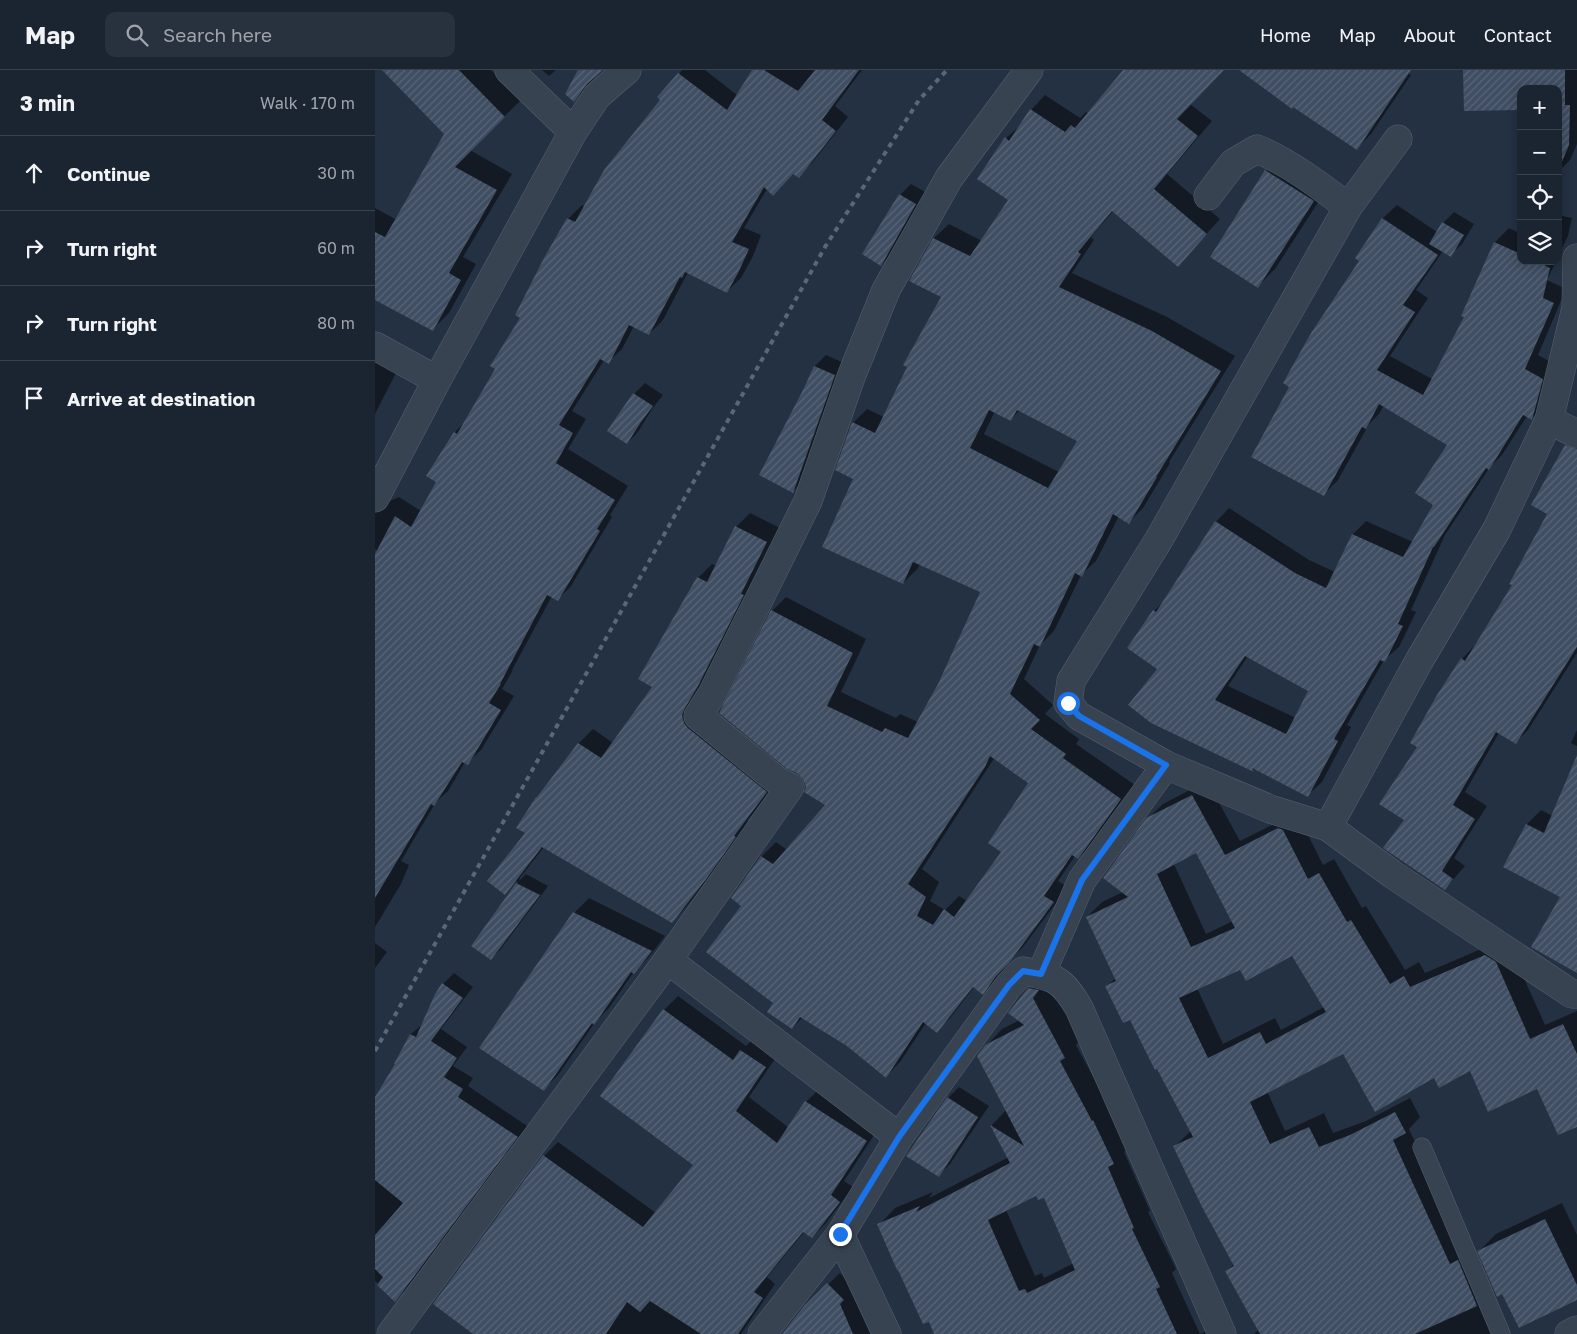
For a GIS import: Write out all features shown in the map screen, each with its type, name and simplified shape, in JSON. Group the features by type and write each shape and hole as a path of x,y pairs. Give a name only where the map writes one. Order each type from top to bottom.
{"street":[{"path":"509,70 573,132"},
{"path":"375,498 437,380 573,132 597,96 627,70"},
{"path":"391,1334 668,960 790,787 779,782 698,716 712,694 808,501 851,377 886,290 949,178 1029,70"},
{"path":"1398,139 1348,207 1157,541 1071,682 1068,703 1079,716 1166,765 1270,809 1328,828 1392,874 1572,994 1577,994"},
{"path":"1208,196 1233,163 1257,149 1274,156 1307,176 1348,207"},
{"path":"1328,828 1419,661 1497,529 1549,420 1576,308 1577,258"},
{"path":"375,346 437,380"},
{"path":"1549,420 1577,434"},
{"path":"1041,974 1082,880 1166,765"},
{"path":"668,960 899,1137"},
{"path":"762,1334 840,1234 899,1137 1009,985 1023,971 1059,980 1079,1008 1222,1334"},
{"path":"840,1234 887,1334"},
{"path":"1569,1334 1577,1330"}],"lane":[{"path":"1422,1147 1501,1334"}],"building":[{"path":"382,70 459,70 505,117 455,167 497,190 449,273 461,280 433,331 375,300 375,232 385,237 444,134"},
{"path":"578,70 603,70 587,84 574,102 565,94"},
{"path":"752,70 764,70 798,91 815,70 859,70 822,120 836,131 799,178 793,174 773,196 764,187 732,242 749,249 727,293 685,272 682,278 680,277 649,335 629,325 609,364 600,359 559,425 573,433 556,463 615,500 597,529 600,531 558,601 547,595 501,684 489,703 501,710 468,765 462,762 434,806 431,804 375,898 375,554 395,516 411,527 436,482 426,476 454,432 457,434 495,369 490,366 520,318 515,315 544,258 567,218 575,222 604,170 660,100 657,97 678,73 727,110"},
{"path":"1123,70 1224,70 1177,119 1198,136 1154,189 1207,234 1178,267 1112,211 1078,252 1081,254 1059,287 1152,331 1221,371 1129,524 1113,514 1082,577 1075,573 1040,647 1034,644 1010,694 1040,720 1031,729 1066,754 1063,758 1121,799 1078,859 1072,855 1044,896 1054,902 983,995 973,987 937,1033 923,1022 886,1078 847,1046 800,1017 792,1029 767,1012 773,1003 706,952 741,906 731,898 761,856 773,864 825,805 804,792 806,787 803,779 797,773 787,769 719,713 771,610 853,653 827,706 882,732 885,728 908,738 938,684 980,592 913,562 903,584 822,547 853,479 835,470 852,422 875,433 907,367 903,365 941,297 909,281 933,238 970,256 1008,200 977,179 1005,137 1009,141 1030,109 1065,132 1071,125 1075,128","holes":["989,410 1011,421 1017,410 1077,441 1048,488 970,448","990,756 1028,783 988,843 1001,852 954,917 944,909 933,925 917,916 926,897 908,884 985,767"]},
{"path":"1239,70 1411,70 1357,150 1293,107 1292,109"},
{"path":"1463,70 1565,70 1565,105 1570,105 1569,145 1562,162 1562,85 1517,85 1517,110 1464,111"},
{"path":"1265,170 1314,201 1258,288 1210,257"},
{"path":"899,194 916,204 881,266 862,254"},
{"path":"1382,218 1438,255 1403,305 1415,312 1377,370 1423,395 1464,317 1461,316 1494,242 1517,252 1517,265 1544,265 1550,268 1543,298 1554,303 1525,369 1543,379 1532,420 1523,415 1489,470 1486,468 1433,547 1398,624 1403,626 1385,662 1380,660 1334,739 1338,741 1308,797 1252,768 1254,772 1151,723 1128,705 1157,669 1127,648 1153,610 1156,612 1215,521 1295,573 1326,588 1352,534 1403,557 1433,505 1415,493 1447,445 1379,404 1366,429 1362,427 1324,496 1251,457 1289,387 1283,383 1311,333 1359,261 1355,258","holes":["1245,656 1308,691 1286,734 1215,700"]},
{"path":"1442,222 1464,235 1451,257 1429,244"},
{"path":"814,366 835,375 793,493 759,475"},
{"path":"633,393 653,406 627,444 607,431"},
{"path":"1565,445 1577,449 1577,647 1516,744 1496,732 1453,805 1475,819 1442,871 1453,879 1445,890 1383,848 1404,820 1379,804 1417,747 1410,743 1437,695 1461,658 1465,661 1512,585 1509,584 1547,514 1531,505"},
{"path":"735,526 767,542 741,594 744,595 682,715 684,723 688,728 767,792 734,836 736,837 707,878 672,923 542,847 505,895 487,881 525,833 516,828 536,797 578,743 601,758 652,687 638,679 697,577 707,582"},
{"path":"1577,755 1577,973 1531,947 1560,897 1503,867 1526,824 1544,833"},
{"path":"1192,795 1225,855 1278,828 1283,830 1308,879 1319,873 1347,922 1351,920 1390,984 1404,976 1410,987 1485,955 1496,962 1530,1039 1563,1024 1577,1054 1577,1127 1558,1135 1537,1089 1488,1112 1470,1071 1439,1088 1434,1078 1375,1112 1343,1054 1250,1102 1270,1144 1309,1127 1319,1147 1350,1135 1395,1112 1406,1133 1393,1140 1450,1264 1458,1260 1477,1306 1415,1334 1260,1334 1225,1271 1234,1266 1201,1205 1173,1146 1193,1137 1157,1069 1155,1070 1130,1020 1123,1023 1105,986 1116,981 1086,917 1128,897 1103,878 1146,818","holes":["1196,853 1235,928 1191,947 1157,874","1292,956 1326,1012 1266,1044 1260,1032 1208,1058 1179,998 1240,970 1246,981"]},
{"path":"516,883 540,895 491,960 471,946"},
{"path":"573,912 652,951 634,974 631,972 544,1091 479,1048"},
{"path":"442,983 463,998 431,1041 457,1058 444,1077 463,1089 458,1097 518,1137 395,1302 377,1285 383,1277 375,1269 375,1235 403,1203 375,1180 375,1097 410,1034 416,1037 435,994"},
{"path":"1028,988 1039,990 1033,998 1065,1058 1060,1061 1093,1120 1114,1164 1108,1167 1134,1228 1132,1229 1160,1287 1156,1289 1177,1334 934,1334 929,1322 923,1324 877,1224 920,1206 916,1212 1010,1163 990,1125 1024,1146 977,1056 985,1045 1024,1025 1008,1013","holes":["1036,1196 1038,1200 1044,1198 1075,1270 1027,1293 1025,1289 1019,1291 988,1220"]},
{"path":"663,1009 733,1060 740,1050 766,1067 736,1111 777,1143 805,1101 867,1141 831,1195 840,1202 812,1238 803,1232 754,1292 763,1298 738,1334 701,1334 650,1301 640,1312 627,1302 606,1334 473,1334 433,1304 543,1155 643,1227 693,1165 600,1096"},
{"path":"947,1097 978,1117 939,1177 906,1156"},
{"path":"1545,1219 1577,1285 1577,1300 1519,1328 1502,1294 1497,1297 1477,1251"},
{"path":"827,1283 844,1300 840,1304 853,1334 782,1334 804,1306"}],"railway":[{"path":"375,1051 825,247 919,100 947,70"}],"route":[{"path":"840,1234 899,1137 1009,985 1023,971 1041,974 1082,880 1166,765 1079,716 1068,703"}]}
